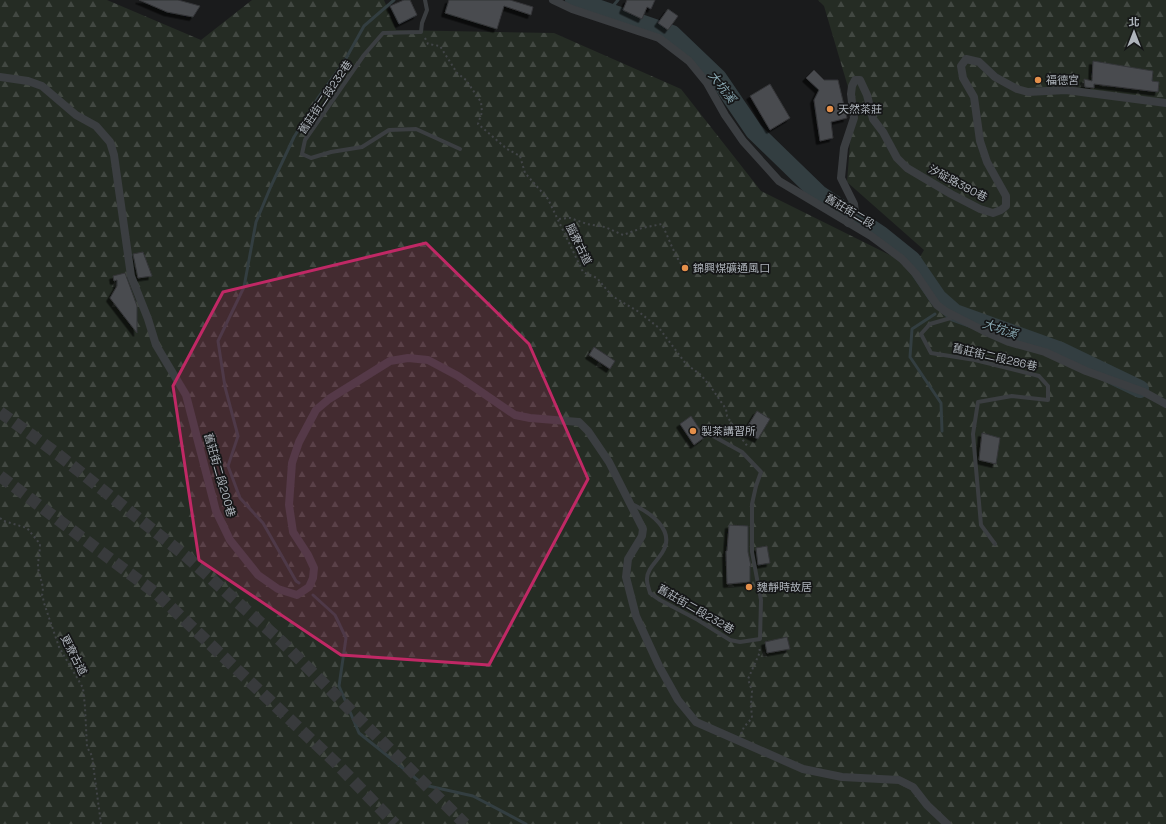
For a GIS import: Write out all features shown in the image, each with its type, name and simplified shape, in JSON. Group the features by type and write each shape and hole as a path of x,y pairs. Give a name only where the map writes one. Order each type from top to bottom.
{"street":[{"name":"舊莊街二段","path":"553,0 572,9 659,38 689,61 707,83 725,115 743,141 779,181 871,236 902,259 916,274 937,305 945,312 1009,342 1045,352 1086,371 1144,392 1166,404"},
{"name":"汐碇路380巷","path":"848,223 855,212 854,204 841,178 844,148 854,118 851,94 852,86 855,80 860,80 863,84 873,119 883,132 897,158 907,168 951,194 980,209 993,213 1006,206 1006,196 987,162 980,141 974,97 963,78 962,66 966,59 979,62 995,77 1017,89 1028,92 1066,90 1166,103"},
{"name":"舊莊街二段200巷","path":"0,77 28,81 42,86 76,115 96,126 110,142 114,155 131,276 148,319 156,345 186,395 216,511 230,540 258,575 278,589 297,595 309,587 313,578 314,568 308,555 293,532 289,505 292,463 299,442 316,410 330,399 390,361 408,358 428,360 458,376 515,414 530,418 579,422 588,431 609,462 630,502"},
{"path":"630,502 643,529 642,536 628,559 626,577 636,616 659,666 678,700 696,722 803,769 842,777 899,780 913,786 927,805 947,824"}],"lane":[{"path":"421,32 422,23 427,10 425,0"},
{"name":"舊莊街二段232巷","path":"421,32 383,33 364,55 306,140 302,154 311,158 331,152 362,147 389,130 416,129 460,148"},
{"name":"舊莊街二段286巷","path":"955,316 930,324 921,334 931,353 975,360 1039,376 1048,386 1048,400 1012,396 978,402 973,434 981,525 995,544"},
{"path":"713,436 742,452 761,472 752,504 752,552 761,600 760,639 757,639"},
{"name":"舊莊街二段232巷","path":"630,502 658,520 664,531 666,543 663,553 653,564 646,579 650,592 660,600 698,620 730,640 740,642 757,639"}],"path":[{"name":"腦寮古道","path":"421,32 428,44 440,46 457,73 466,80 481,102 482,112 478,124 507,149 520,156 525,173 548,199 559,219 583,272 596,278 612,296 639,312 659,328 686,364 701,375 713,390 726,409 727,416 736,432 752,452"},
{"path":"559,219 570,218 587,224 605,227 624,235 642,228 662,224 670,240 676,258 683,267"},
{"name":"更寮古道","path":"0,518 4,521 27,528 40,544 38,566 40,581 44,590 42,595 44,598 44,603 59,647 83,688 87,747 92,756 101,824"},
{"path":"739,740 744,727 752,718 752,691 748,679 760,652 757,639"}],"highlighted area":[{"path":"426,243 529,344 588,479 489,665 341,655 199,560 173,386 223,292"}],"green space":[{"path":"0,0 107,0 201,40 252,0 384,0 396,30 554,33 681,89 761,191 914,267 924,250 847,182 853,104 824,6 818,0 1166,0 1166,824 0,824"}],"building":[{"path":"139,0 178,0 200,6 193,17 167,12"},
{"path":"404,0 410,0 417,15 399,24 390,6"},
{"path":"449,0 510,0 533,7 531,15 504,6 497,29 445,13"},
{"path":"627,0 655,0 651,9 647,7 642,19 623,10"},
{"path":"668,9 678,16 668,30 658,23"},
{"path":"1093,61 1153,71 1152,81 1159,82 1158,92 1094,84 1094,88 1085,87 1084,79 1092,81"},
{"name":"天然茶莊","path":"814,70 824,80 838,80 847,118 831,122 833,138 820,141 814,100 819,90 806,78"},
{"path":"770,84 790,118 770,130 750,96"},
{"path":"143,252 152,276 138,278 133,254"},
{"path":"125,273 137,306 137,333 110,298 117,286 117,280 114,281 113,276"},
{"path":"594,347 615,361 610,369 589,355"},
{"path":"757,411 770,419 758,439 744,432"},
{"name":"製茶講習所","path":"691,416 705,437 694,445 680,424"},
{"path":"982,433 1000,438 996,464 979,460"},
{"path":"729,525 748,526 748,552 751,566 750,582 727,584 726,551"},
{"path":"767,546 770,563 758,565 756,548"},
{"path":"787,637 790,649 767,653 765,642"}],"waterway":[{"path":"299,583 296,581 263,523 240,498 228,466 238,436 225,387 218,341 244,287 256,222 294,137 318,98 344,62 364,26 394,0"},
{"name":"大坑溪","path":"574,0 672,34 718,78 754,131 819,194 845,211"},
{"path":"608,12 618,0"},
{"name":"大坑溪","path":"860,221 881,235 912,260 938,298 955,313 1061,351 1140,389"},
{"path":"935,314 912,329 910,357 941,403 942,431"},
{"path":"313,595 335,615 346,638 339,686 359,733 424,785 473,796 526,824"}],"tunnel":[{"path":"0,412 55,452 187,557 281,641 465,824"},
{"path":"0,476 157,594 336,763 395,824"}],"place":[{"name":"福德宮","path":"1038,80"},
{"name":"天然茶莊","path":"830,109"},
{"name":"錦興煤礦通風口","path":"685,268"},
{"name":"製茶講習所","path":"693,431"},
{"name":"魏靜時故居","path":"749,587"}]}
